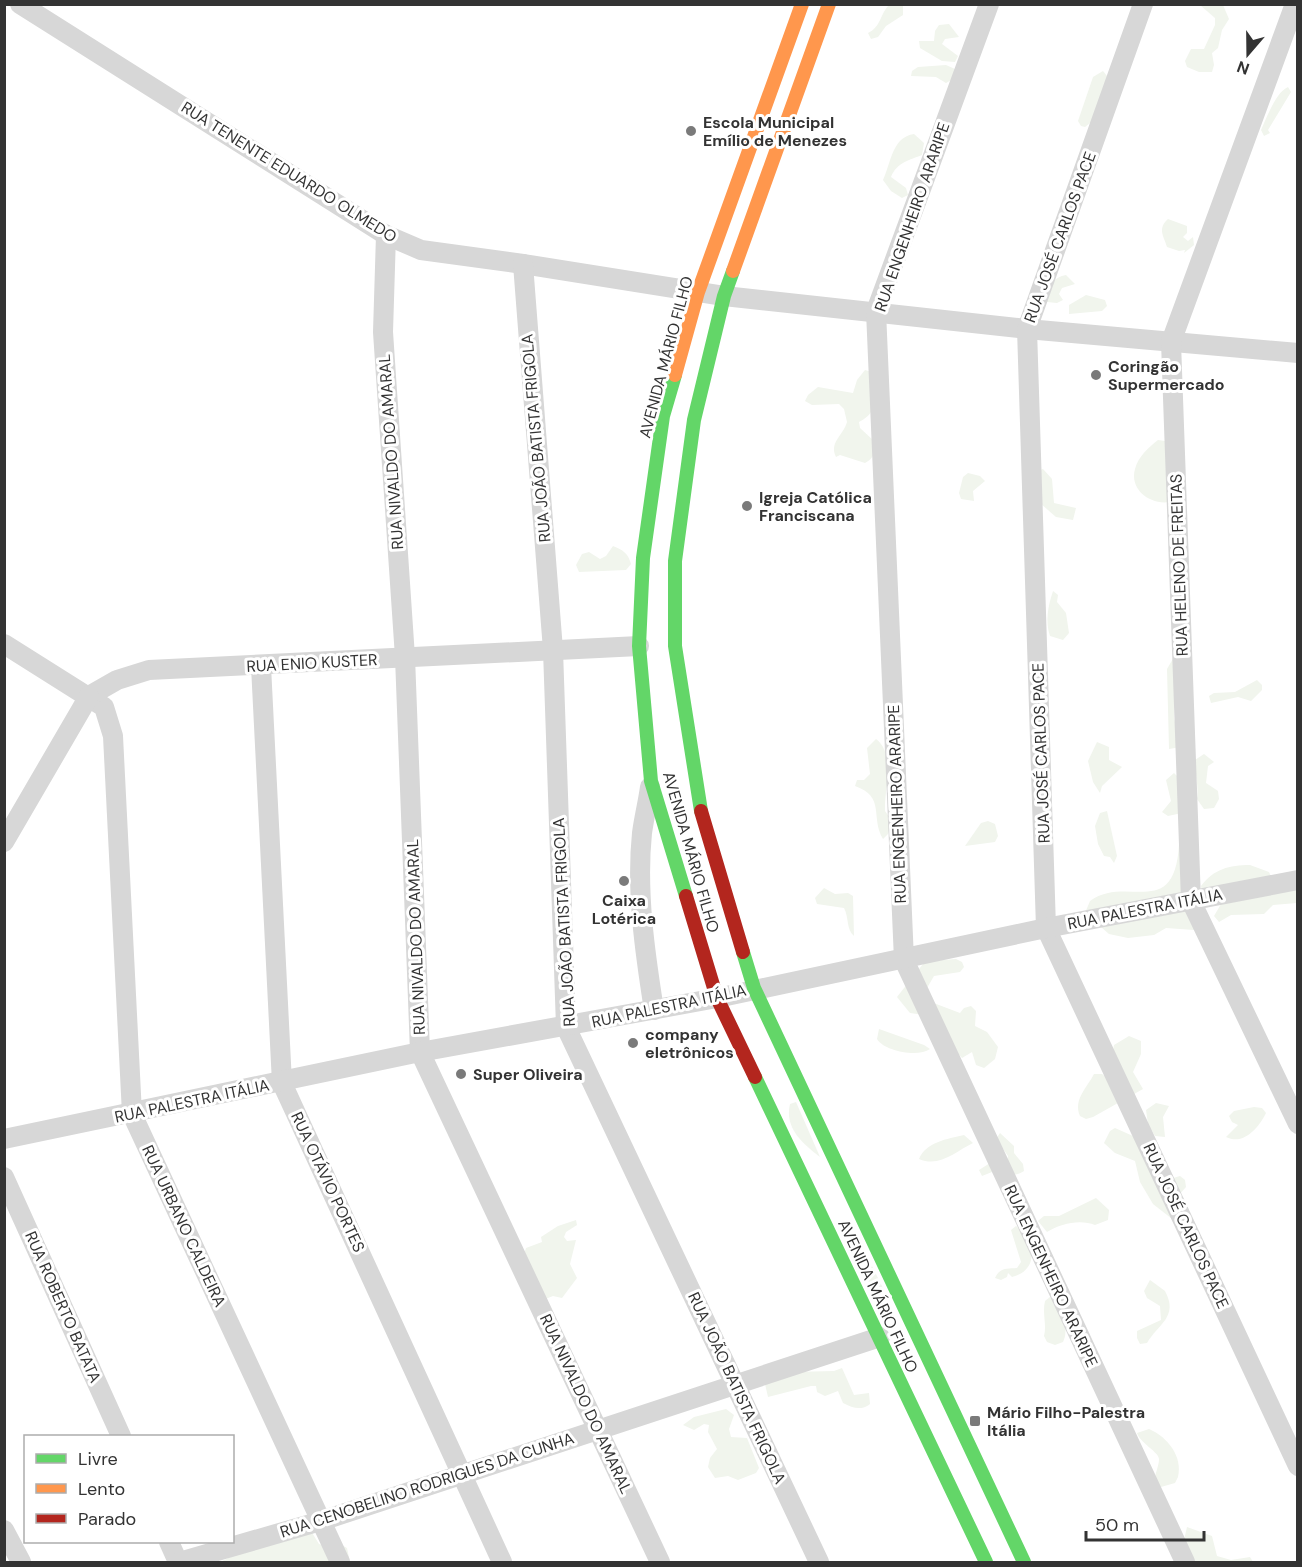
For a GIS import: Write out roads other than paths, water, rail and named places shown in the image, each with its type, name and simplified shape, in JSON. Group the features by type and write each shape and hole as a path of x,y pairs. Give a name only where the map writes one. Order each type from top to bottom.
{"main road":[{"name":"AVENIDA MÁRIO FILHO","path":"802,4 698,292 663,416 643,558 639,646 651,782 717,998 986,1563"},
{"name":"AVENIDA MÁRIO FILHO","path":"829,4 724,296 694,420 682,488 675,561 675,646 702,818 754,988 1024,1563"}],"street":[{"name":"RUA TENENTE EDUARDO OLMEDO","path":"20,4 386,235 421,250 724,296 1028,329 1298,354"},
{"name":"RUA ENGENHEIRO ARARIPE","path":"989,4 876,311 904,960 1185,1563"},
{"name":"RUA JOSÉ CARLOS PACE","path":"1143,4 1028,329 1046,928 1298,1466"},
{"name":"RUA HELENO DE FREITAS","path":"1295,4 1171,342 1191,901 1298,1124"},
{"name":"RUA NIVALDO DO AMARAL","path":"386,235 383,332 405,657 420,1052 660,1563"},
{"name":"RUA JOÃO BATISTA FRIGOLA","path":"523,264 553,650 566,1027 819,1563"},
{"path":"4,644 88,696 4,842"},
{"name":"RUA ENIO KUSTER","path":"88,696 117,680 149,670 639,646"},
{"name":"RUA OTÁVIO PORTES","path":"261,666 282,1083 502,1563"},
{"name":"RUA URBANO CALDEIRA","path":"88,696 104,707 113,736 132,1114 340,1563"},
{"path":"651,782 642,833 641,876 647,964 654,1010"},
{"name":"RUA PALESTRA ITÁLIA","path":"4,1139 282,1083 420,1052 717,998 754,988 904,960 1046,928 1298,880"},
{"name":"RUA ROBERTO BATATA","path":"4,1177 120,1435"},
{"name":"RUA CENOBELINO RODRIGUES DA CUNHA","path":"178,1563 321,1521 879,1337"},
{"path":"4,1530 21,1563"},
{"path":"168,1543 178,1563"}],"place":[{"name":"Escola Municipal Emílio de Menezes","path":"691,131"},
{"name":"Coringão Supermercado","path":"1096,375"},
{"name":"Igreja Católica Franciscana","path":"747,506"},
{"name":"Caixa Lotérica","path":"624,881"},
{"name":"company eletrônicos","path":"633,1043"},
{"name":"Super Oliveira","path":"461,1074"},
{"name":"Mário Filho-Palestra Itália","path":"975,1421"}]}
